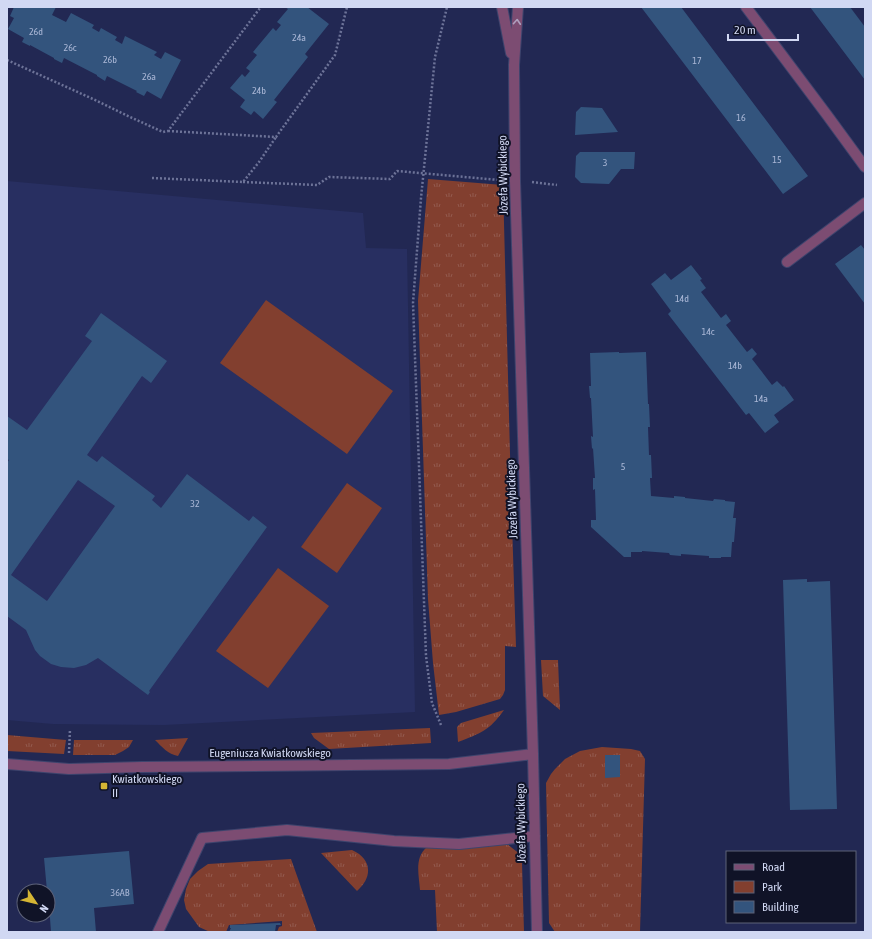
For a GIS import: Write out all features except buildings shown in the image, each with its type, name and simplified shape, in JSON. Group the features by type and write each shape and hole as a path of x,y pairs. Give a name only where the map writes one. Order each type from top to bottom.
{"street":[{"name":"Józefa Wybickiego","path":"502,7 514,65"},
{"name":"Józefa Wybickiego","path":"518,7 514,65 515,181 533,754 537,932"},
{"path":"746,7 865,167"},
{"path":"787,262 865,203"},
{"name":"Eugeniusza Kwiatkowskiego","path":"7,764 69,769 142,766 449,764 533,754"},
{"path":"158,932 202,838 287,830 394,840 459,844 535,836"}],"path":[{"path":"168,131 260,7"},
{"path":"243,182 259,162 335,55 347,7"},
{"path":"441,725 432,703 426,656 413,303 435,57 447,7"},
{"path":"7,60 163,132 168,131 276,137"},
{"path":"152,178 317,185 330,177 390,179 397,172 557,185"}],"shaded area":[{"path":"7,181 363,213 366,248 407,249 415,712 164,725 53,724 7,720"}],"green space":[{"path":"428,179 503,185 516,647 505,646 505,690 500,699 456,712 439,715 428,599 418,301"},
{"path":"266,300 393,391 347,454 220,363"},
{"path":"347,483 382,508 337,573 301,547"},
{"path":"278,568 329,606 268,688 216,651"},
{"path":"541,660 558,660 560,710 543,696"},
{"path":"504,710 489,727 458,742 457,727 461,723"},
{"path":"430,728 431,743 329,749 314,738 311,733"},
{"path":"7,735 66,740 64,754 7,751"},
{"path":"188,738 178,756 168,752 155,740"},
{"path":"74,740 133,740 129,747 115,755 73,755"},
{"path":"602,747 640,751 645,759 640,932 555,932 549,923 546,783 551,774 565,759 580,751"},
{"path":"502,840 521,855 524,932 437,932 435,890 420,890 418,867 420,856 423,851 427,847"},
{"path":"352,850 363,858 367,863 368,869 366,880 357,891 321,853"},
{"path":"291,859 317,932 277,932 279,927 282,926 282,921 229,925 226,932 210,932 199,927 186,909 184,900 190,879 208,864"}],"place":[{"name":"Kwiatkowskiego II","path":"104,786"}]}
